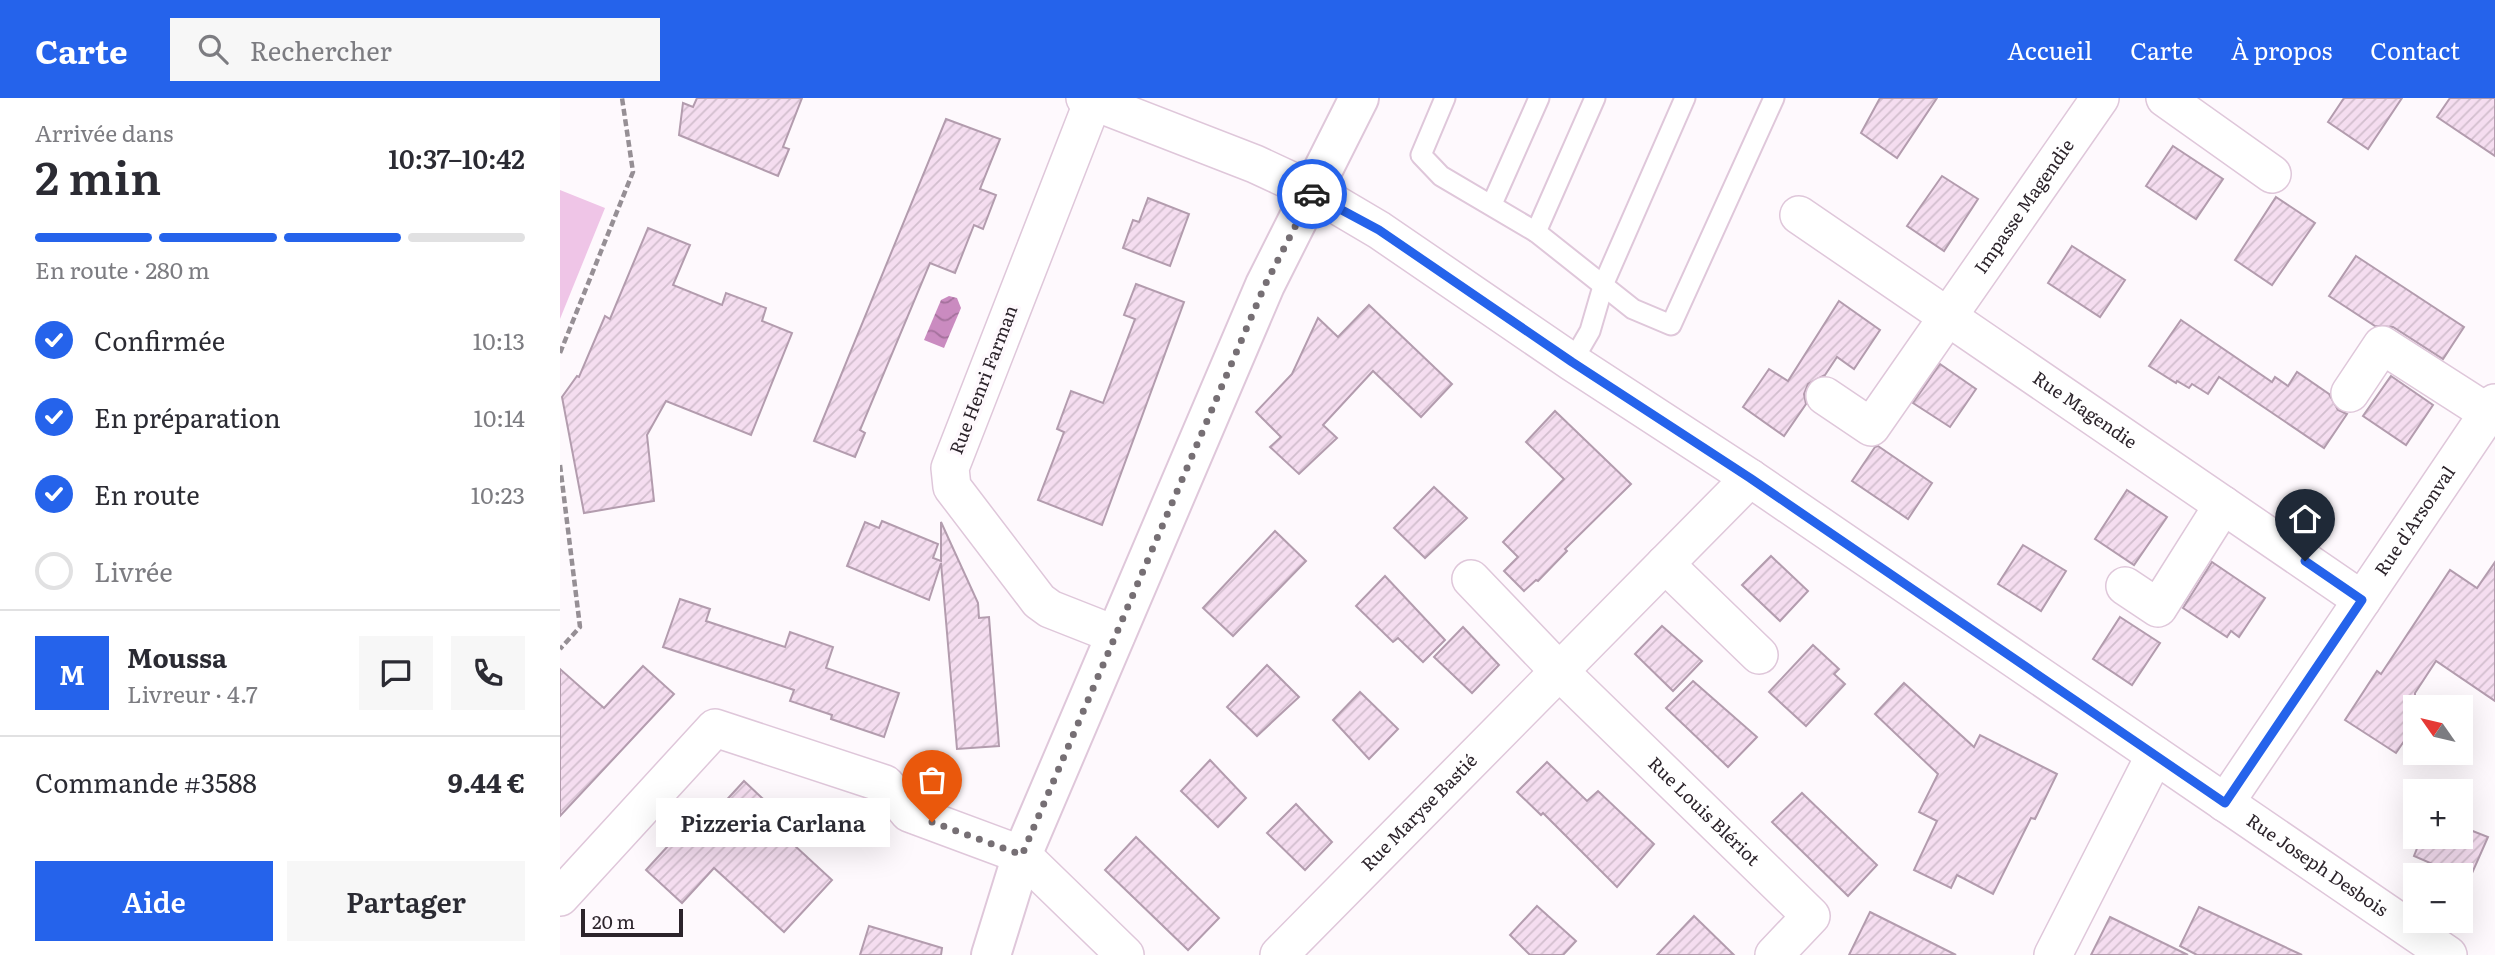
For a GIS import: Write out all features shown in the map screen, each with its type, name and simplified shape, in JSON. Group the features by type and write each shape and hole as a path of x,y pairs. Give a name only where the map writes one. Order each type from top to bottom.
{"main road":[{"path":"991,955 1022,855 1265,285 1359,98"}],"street":[{"name":"Impasse Magendie","path":"1947,316 2100,98"},
{"path":"2165,98 2272,174"},
{"name":"Rue Joseph Desbois","path":"1089,99 1255,164 1313,191 1379,230 1572,362 1750,478 2448,955"},
{"name":"Rue Henri Farman","path":"1089,99 950,468 952,487 1039,601 1050,609 1116,635"},
{"name":"Rue Magendie","path":"1799,215 2362,600"},
{"path":"1825,396 1871,427 1947,316"},
{"name":"Rue d'Arsonval","path":"2225,803 2491,408 2382,345 2350,393"},
{"name":"Rue Maryse Bastié","path":"1279,955 1750,478"},
{"path":"2125,586 2158,608 2223,505"},
{"path":"1665,564 1759,655"},
{"path":"1471,579 1559,671"},
{"name":"Rue Louis Blériot","path":"1559,671 1811,916 1774,955"},
{"path":"560,897 715,728 885,784 909,813 1022,855 1125,955"},
{"path":"2053,955 2155,755"}],"lane":[{"path":"1446,98 1421,155 1441,176 1536,232 1604,283 1633,309 1671,326 1774,98"},
{"path":"1492,204 1539,98"},
{"path":"1536,232 1595,98"},
{"path":"1572,362 1590,331 1604,283 1685,98"}],"path":[{"path":"560,352 633,172 622,98"},
{"path":"560,465 580,627 560,649"}],"shaded area":[{"path":"560,190 605,208 560,319"}],"water":[{"path":"949,296 957,298 961,308 944,348 924,340 941,300"}],"building":[{"path":"697,98 802,98 783,147 789,149 778,176 679,135 683,103 693,107"},
{"path":"1880,98 1937,98 1897,158 1861,133"},
{"path":"2344,98 2402,98 2368,149 2328,122"},
{"path":"2450,98 2495,98 2495,156 2437,117"},
{"path":"946,119 1000,139 980,189 996,195 983,229 974,225 955,273 930,263 860,430 865,433 855,457 814,441"},
{"path":"2173,146 2223,179 2196,219 2146,186"},
{"path":"1942,176 1978,199 1944,251 1907,226"},
{"path":"2276,197 2315,223 2272,285 2235,260"},
{"path":"1148,198 1189,214 1170,266 1123,248 1133,220 1139,222"},
{"path":"648,228 690,245 673,285 722,305 726,293 766,308 762,321 792,333 751,435 666,401 647,435 654,501 584,513 562,397 577,376 579,377 605,316 610,319"},
{"path":"2072,246 2125,280 2100,317 2048,283"},
{"path":"2356,256 2464,327 2443,359 2393,327 2375,326 2329,296"},
{"path":"1136,284 1184,302 1102,525 1038,500 1064,432 1057,429 1071,391 1103,403 1135,319 1124,315"},
{"path":"1839,301 1880,330 1854,369 1837,357 1825,375 1808,384 1804,394 1806,404 1784,436 1743,407 1769,369 1788,381"},
{"path":"1369,305 1452,384 1421,417 1373,371 1323,425 1337,438 1299,474 1270,447 1281,437 1256,412 1292,374 1318,318 1338,337"},
{"path":"2181,320 2272,382 2275,377 2288,386 2297,372 2329,394 2338,410 2347,414 2324,448 2219,377 2208,394 2192,384 2189,388 2177,381 2176,383 2149,366"},
{"path":"1940,364 1976,389 1950,427 1913,403"},
{"path":"2391,376 2433,405 2406,445 2363,416"},
{"path":"1555,411 1631,484 1565,549 1567,551 1538,581 1524,591 1504,571 1518,557 1503,542 1564,479 1526,442"},
{"path":"1878,446 1932,483 1908,519 1852,481"},
{"path":"1434,487 1467,518 1425,558 1394,528"},
{"path":"2127,490 2167,517 2134,565 2095,539"},
{"path":"882,521 938,544 933,558 941,561 941,522 978,603 979,618 989,617 999,746 957,749 941,563 929,600 847,566 865,522 879,528"},
{"path":"1275,531 1306,561 1233,636 1203,608"},
{"path":"2023,545 2066,571 2041,611 1998,584"},
{"path":"1771,556 1808,591 1780,621 1742,585"},
{"path":"2212,562 2265,598 2239,637 2231,631 2227,637 2183,608"},
{"path":"2495,562 2495,701 2436,661 2415,695 2403,695 2403,743 2396,753 2345,720 2377,671 2381,674 2450,570 2477,588"},
{"path":"1385,576 1445,640 1423,662 1398,638 1393,642 1356,606"},
{"path":"680,599 710,609 706,621 785,647 790,632 833,647 826,668 899,693 884,737 831,719 832,715 790,701 794,690 663,647"},
{"path":"2120,617 2160,643 2132,685 2093,659"},
{"path":"1662,626 1702,661 1673,691 1635,654"},
{"path":"1463,627 1499,665 1472,693 1434,657"},
{"path":"1813,645 1839,669 1834,674 1845,684 1806,726 1769,692"},
{"path":"1267,665 1299,697 1257,736 1227,707"},
{"path":"643,666 674,694 560,816 560,669 604,708"},
{"path":"1693,681 1757,737 1728,767 1666,708"},
{"path":"1904,683 1974,747 1980,735 2057,774 2035,819 2031,818 1993,894 1957,875 1951,888 1914,870 1937,821 1919,812 1938,774 1875,714"},
{"path":"1360,692 1398,729 1369,759 1333,720"},
{"path":"1210,760 1246,798 1218,827 1181,791"},
{"path":"1547,762 1587,801 1598,791 1654,844 1617,887 1543,813 1541,815 1517,792"},
{"path":"744,781 777,812 768,821 832,880 784,932 714,868 682,903 646,870 689,823 698,831"},
{"path":"1802,793 1877,865 1848,896 1772,822"},
{"path":"1296,804 1332,842 1305,870 1267,833"},
{"path":"2473,831 2488,837 2473,871 2473,863 2430,863 2414,856 2417,849 2473,849"},
{"path":"1136,837 1219,918 1188,950 1105,870"},
{"path":"1537,906 1576,941 1563,955 1530,955 1510,935"},
{"path":"2199,907 2302,955 2197,955 2180,946"},
{"path":"1870,912 1956,955 1849,955"},
{"path":"1694,916 1734,955 1657,955"},
{"path":"2110,917 2188,955 2091,955"},
{"path":"869,926 942,948 941,955 860,955"}],"way so far":[{"path":"932,822 1022,855 1265,285 1312,194"}],"place":[{"name":"Pizzeria Carlana","path":"932,822"}],"route":[{"path":"1312,194 1313,191 1379,230 1572,362 1750,478 2225,803 2362,600 2305,561"}]}
